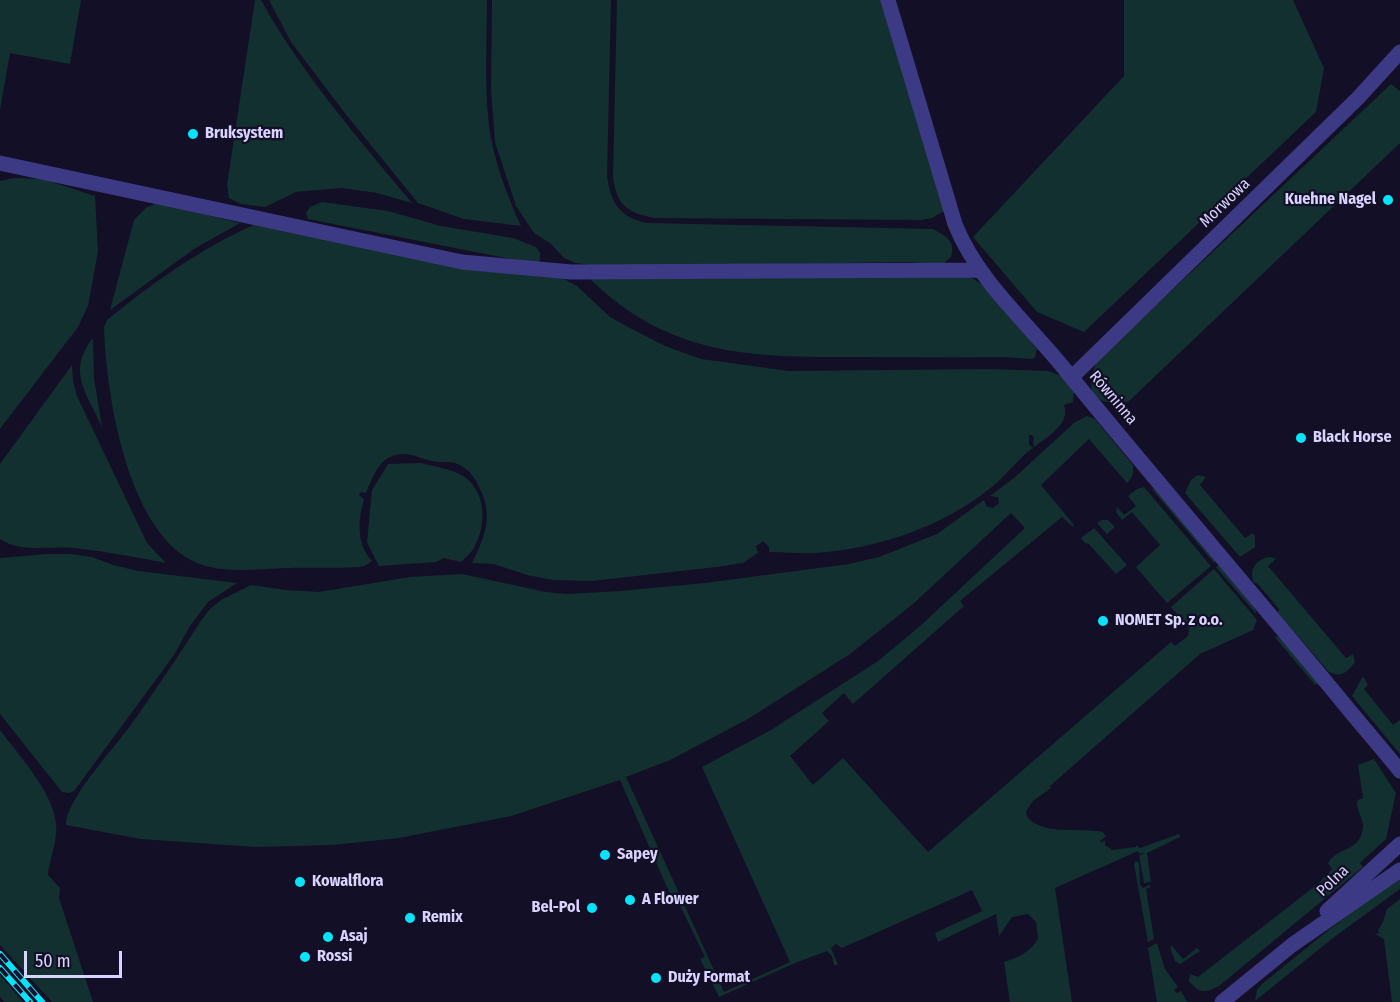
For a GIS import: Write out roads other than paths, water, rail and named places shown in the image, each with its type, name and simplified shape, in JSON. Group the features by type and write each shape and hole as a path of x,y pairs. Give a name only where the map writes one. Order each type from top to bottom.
{"street":[{"name":"Równinna","path":"888,0 955,224 968,253 979,270 1072,377 1400,771"},
{"name":"Morwowa","path":"1072,377 1358,98 1400,52"},
{"path":"0,163 462,262 571,272 979,270"},
{"name":"Polna","path":"1222,1002 1292,945 1400,844"},
{"name":"Polna","path":"1292,945 1400,870"}],"railway":[{"path":"0,954 42,1002"},
{"path":"0,968 30,1002"}],"place":[{"name":"Bruksystem","path":"193,134"},
{"name":"Kuehne Nagel","path":"1388,200"},
{"name":"Black Horse","path":"1301,438"},
{"name":"NOMET Sp. z o.o.","path":"1103,621"},
{"name":"Sapey","path":"605,855"},
{"name":"Kowalflora","path":"300,882"},
{"name":"A Flower","path":"630,900"},
{"name":"Bel-Pol","path":"592,908"},
{"name":"Remix","path":"410,918"},
{"name":"Asaj","path":"328,937"},
{"name":"Rossi","path":"305,957"},
{"name":"Duży Format","path":"656,978"}]}
